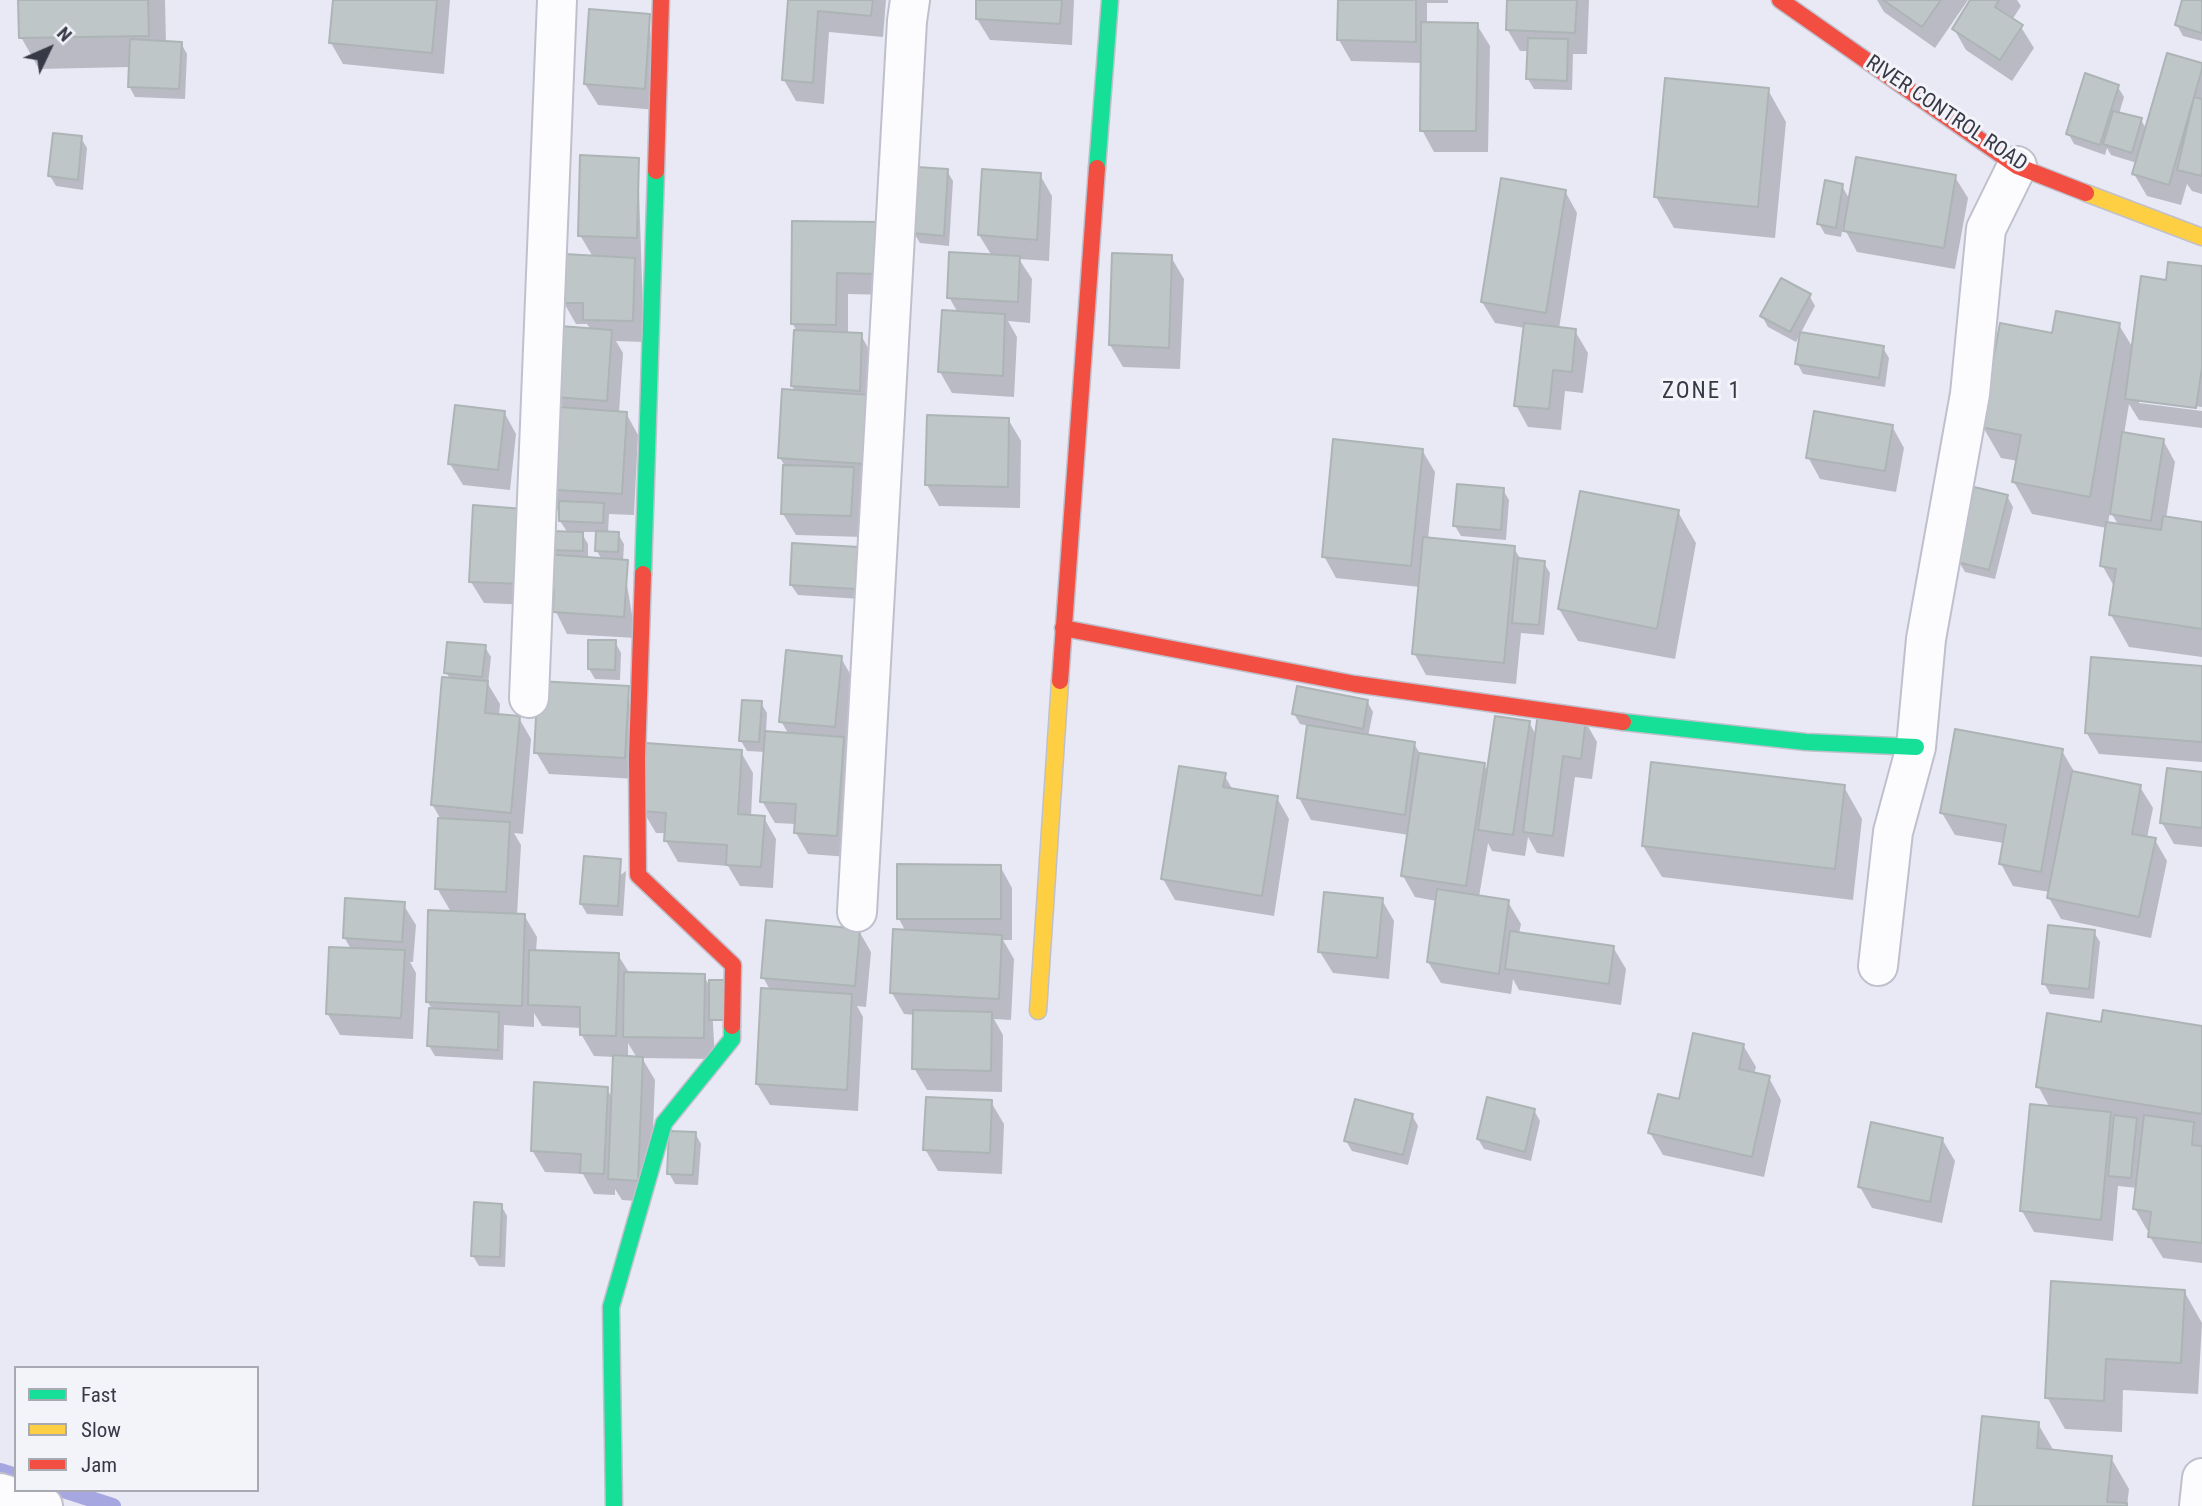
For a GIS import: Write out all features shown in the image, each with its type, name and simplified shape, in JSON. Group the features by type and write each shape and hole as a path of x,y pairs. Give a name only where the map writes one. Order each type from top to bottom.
{"street":[{"path":"529,698 557,0"},
{"path":"614,1506 611,1307 664,1123 732,1039 733,965 638,875 637,757 661,0"},
{"path":"857,912 910,0"},
{"path":"1038,1012 1063,628 1110,0"},
{"name":"RIVER CONTROL ROAD","path":"1780,0 2017,166 2202,237"},
{"path":"1878,966 1893,832 1916,747 1926,639 1970,394 1986,229 2017,166"},
{"path":"1063,628 1355,684 1615,721 1806,742 1916,747"},
{"path":"2199,1506 2202,1478"},
{"path":"0,1493 43,1506"}],"building":[{"path":"18,0 148,0 149,36 19,38"},
{"path":"333,0 437,0 432,53 329,43"},
{"path":"788,0 873,0 871,16 818,11 813,83 782,80"},
{"path":"976,0 1062,0 1060,24 976,19"},
{"path":"1338,0 1416,0 1416,42 1337,40"},
{"path":"1507,0 1577,0 1575,33 1506,30"},
{"path":"1883,0 1941,0 1922,27"},
{"path":"1970,0 1999,0 1995,7 2023,25 2000,60 1952,29"},
{"path":"2182,0 2202,0 2202,33 2175,25"},
{"path":"589,9 650,14 645,89 584,84"},
{"path":"1421,22 1478,23 1476,131 1420,131"},
{"path":"1528,38 1568,39 1567,81 1526,79"},
{"path":"130,39 182,42 179,89 128,87"},
{"path":"2167,53 2202,63 2169,185 2132,174"},
{"path":"2085,73 2119,85 2100,145 2066,134"},
{"path":"1665,78 1769,88 1758,207 1654,197"},
{"path":"2194,97 2202,99 2202,176 2177,170"},
{"path":"2113,111 2142,118 2132,153 2103,144"},
{"path":"53,133 82,136 78,180 48,176"},
{"path":"580,155 639,158 637,238 578,236"},
{"path":"1856,157 1956,175 1944,248 1843,231"},
{"path":"917,167 948,169 944,236 912,233"},
{"path":"982,169 1041,173 1037,240 978,235"},
{"path":"1501,178 1566,190 1546,313 1481,302"},
{"path":"1825,180 1843,184 1836,228 1817,224"},
{"path":"792,221 880,222 880,274 837,273 836,325 791,324"},
{"path":"949,252 1020,256 1018,302 947,298"},
{"path":"1112,253 1172,255 1169,348 1109,345"},
{"path":"564,254 635,258 633,321 583,320 583,303 562,303"},
{"path":"2168,262 2202,266 2202,368 2196,408 2125,399 2141,276 2166,280"},
{"path":"1781,278 1811,294 1790,332 1760,316"},
{"path":"942,310 1005,314 1003,376 938,372"},
{"path":"2056,311 2120,323 2090,497 2012,482 2021,435 1981,427 2000,323 2052,333"},
{"path":"1524,323 1576,329 1572,372 1553,370 1549,409 1514,406"},
{"path":"560,326 612,330 607,401 555,397"},
{"path":"794,330 862,333 860,391 791,386"},
{"path":"1800,332 1884,346 1879,378 1795,364"},
{"path":"782,389 871,395 866,464 778,458"},
{"path":"455,405 505,411 498,470 448,464"},
{"path":"546,406 627,412 622,494 541,489"},
{"path":"1814,411 1893,425 1885,471 1806,458"},
{"path":"927,415 1009,418 1008,487 925,485"},
{"path":"2122,432 2164,439 2151,521 2110,514"},
{"path":"1333,439 1423,449 1411,566 1322,557"},
{"path":"783,465 854,467 851,516 781,514"},
{"path":"1457,484 1504,488 1501,530 1453,526"},
{"path":"1974,487 2008,495 1989,570 1957,562"},
{"path":"1580,491 1679,510 1657,629 1558,609"},
{"path":"559,501 604,503 603,523 559,521"},
{"path":"473,505 524,509 521,584 469,582"},
{"path":"2163,516 2202,522 2202,629 2109,615 2116,569 2100,566 2106,522 2161,530"},
{"path":"548,531 583,532 583,551 548,550"},
{"path":"596,531 619,532 618,552 595,551"},
{"path":"1423,537 1515,546 1504,663 1412,654"},
{"path":"792,543 859,547 856,589 790,585"},
{"path":"545,554 628,560 624,617 553,612 554,589 542,588"},
{"path":"1518,558 1545,561 1539,625 1512,623"},
{"path":"588,640 616,640 615,670 588,669"},
{"path":"447,642 486,645 482,677 444,673"},
{"path":"786,650 842,656 835,727 779,722"},
{"path":"2091,657 2202,666 2202,742 2085,733"},
{"path":"442,677 488,681 485,713 520,716 511,813 431,805"},
{"path":"538,681 629,686 625,758 534,753"},
{"path":"1297,686 1368,700 1363,729 1292,714"},
{"path":"742,700 762,701 759,742 739,741"},
{"path":"1538,712 1586,719 1581,759 1563,756 1553,836 1523,832"},
{"path":"1495,716 1530,721 1513,835 1478,830"},
{"path":"1307,725 1415,742 1405,815 1297,798"},
{"path":"1955,729 2063,749 2041,872 1999,864 2006,825 1940,813"},
{"path":"765,731 844,737 837,836 794,833 796,804 760,802"},
{"path":"646,743 742,750 738,814 765,816 761,867 726,865 727,845 664,841 666,813 642,811"},
{"path":"1419,753 1485,763 1466,886 1401,876"},
{"path":"1651,762 1845,785 1835,869 1642,846"},
{"path":"1179,766 1226,773 1223,787 1278,796 1262,896 1161,879"},
{"path":"2167,768 2202,772 2202,828 2160,823"},
{"path":"2072,771 2141,785 2132,834 2156,838 2139,917 2047,898"},
{"path":"438,818 510,822 506,892 435,889"},
{"path":"584,856 621,859 618,906 580,904"},
{"path":"897,864 1001,865 1001,919 897,919"},
{"path":"1437,889 1509,900 1499,974 1427,962"},
{"path":"1324,892 1383,898 1377,958 1318,952"},
{"path":"345,898 405,902 402,942 343,938"},
{"path":"428,910 525,914 522,1006 426,1002"},
{"path":"766,920 860,929 855,986 761,978"},
{"path":"2048,925 2095,930 2089,989 2042,984"},
{"path":"893,929 1002,935 999,999 890,993"},
{"path":"1510,931 1614,946 1609,984 1505,969"},
{"path":"329,947 405,950 401,1018 326,1014"},
{"path":"529,950 619,953 616,1036 580,1035 580,1007 528,1005"},
{"path":"624,972 705,974 704,1038 623,1037"},
{"path":"709,980 728,980 728,1020 709,1020"},
{"path":"761,988 852,994 847,1090 756,1084"},
{"path":"429,1008 499,1012 498,1050 427,1046"},
{"path":"913,1010 992,1012 991,1071 912,1069"},
{"path":"2103,1010 2202,1026 2202,1114 2036,1087 2047,1013 2101,1022"},
{"path":"1693,1033 1744,1044 1739,1069 1770,1076 1752,1157 1648,1133 1658,1094 1679,1099"},
{"path":"613,1055 643,1057 638,1181 608,1179"},
{"path":"534,1082 608,1087 604,1174 580,1173 581,1154 531,1151"},
{"path":"926,1097 992,1100 990,1153 923,1150"},
{"path":"1487,1097 1535,1109 1525,1152 1477,1139"},
{"path":"1355,1099 1413,1114 1403,1155 1344,1141"},
{"path":"2030,1104 2111,1112 2101,1220 2020,1211"},
{"path":"2114,1115 2137,1118 2131,1178 2108,1176"},
{"path":"2144,1115 2194,1122 2192,1145 2202,1146 2202,1243 2148,1237 2151,1212 2133,1209"},
{"path":"1871,1122 1943,1138 1930,1202 1858,1187"},
{"path":"669,1131 696,1132 693,1175 667,1174"},
{"path":"474,1202 502,1204 500,1257 471,1256"},
{"path":"2051,1281 2185,1290 2181,1363 2106,1359 2104,1401 2045,1398"},
{"path":"1982,1416 2039,1422 2037,1448 2112,1456 2107,1502 2127,1503 2127,1506 1973,1506"}],"waterway":[{"path":"0,1471 14,1475"},
{"path":"69,1492 113,1506"}],"traffic: fast":[{"path":"1097,168 1110,0"},
{"path":"643,574 656,171"},
{"path":"1623,722 1806,742 1916,747"},
{"path":"614,1506 611,1307 664,1123 732,1039 732,1026"}],"traffic: slow":[{"path":"2086,193 2202,237"},
{"path":"1038,1011 1060,681"}],"traffic: jam":[{"path":"656,171 661,0"},
{"path":"1780,0 2017,166 2086,193"},
{"path":"1060,681 1097,168"},
{"path":"643,574 637,757 638,875 733,965 732,1026"},
{"path":"1063,628 1355,684 1623,722"}],"district":[{"name":"ZONE 1","path":"1702,392"}]}
